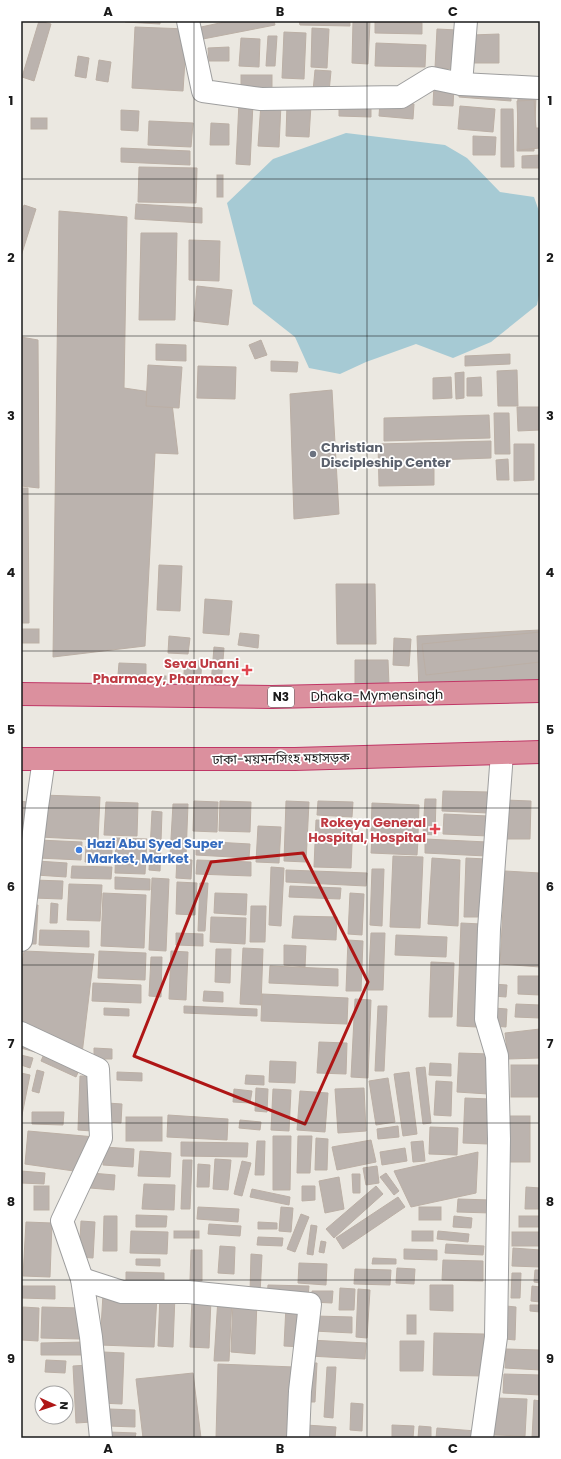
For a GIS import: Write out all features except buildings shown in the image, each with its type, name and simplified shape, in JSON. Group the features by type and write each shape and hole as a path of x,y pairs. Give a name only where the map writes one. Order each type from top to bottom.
{"highway":[{"name":"Dhaka-Mymensingh","path":"21,694 272,697 540,691"},
{"name":"ঢাকা-ময়মনসিংহ মহাসড়ক","path":"21,759 295,758 540,752"}],"street":[{"path":"188,21 203,90 261,99 401,97 432,78 461,84 540,88"},
{"path":"461,84 466,21"},
{"path":"482,1438 496,1337 499,1139 498,1056 486,1019 489,929 502,753"},
{"path":"21,940 44,759"},
{"path":"21,1033 98,1069 101,1138 62,1221 82,1279 91,1337 101,1438"},
{"path":"82,1279 122,1292 188,1292 310,1304 300,1391 298,1438"}],"highlighted area":[{"path":"303,853 368,982 305,1124 134,1056 211,862"}],"water":[{"path":"346,133 445,145 467,158 500,192 534,197 540,214 540,290 537,305 491,342 453,358 416,344 366,362 340,374 309,368 295,337 253,304 227,203 273,159"}],"place":[{"name":"Christian Discipleship Center","path":"313,454"},
{"name":"Seva Unani Pharmacy, Pharmacy","path":"247,670"},
{"name":"Rokeya General Hospital, Hospital","path":"435,829"},
{"name":"Hazi Abu Syed Super Market, Market","path":"79,850"}]}
